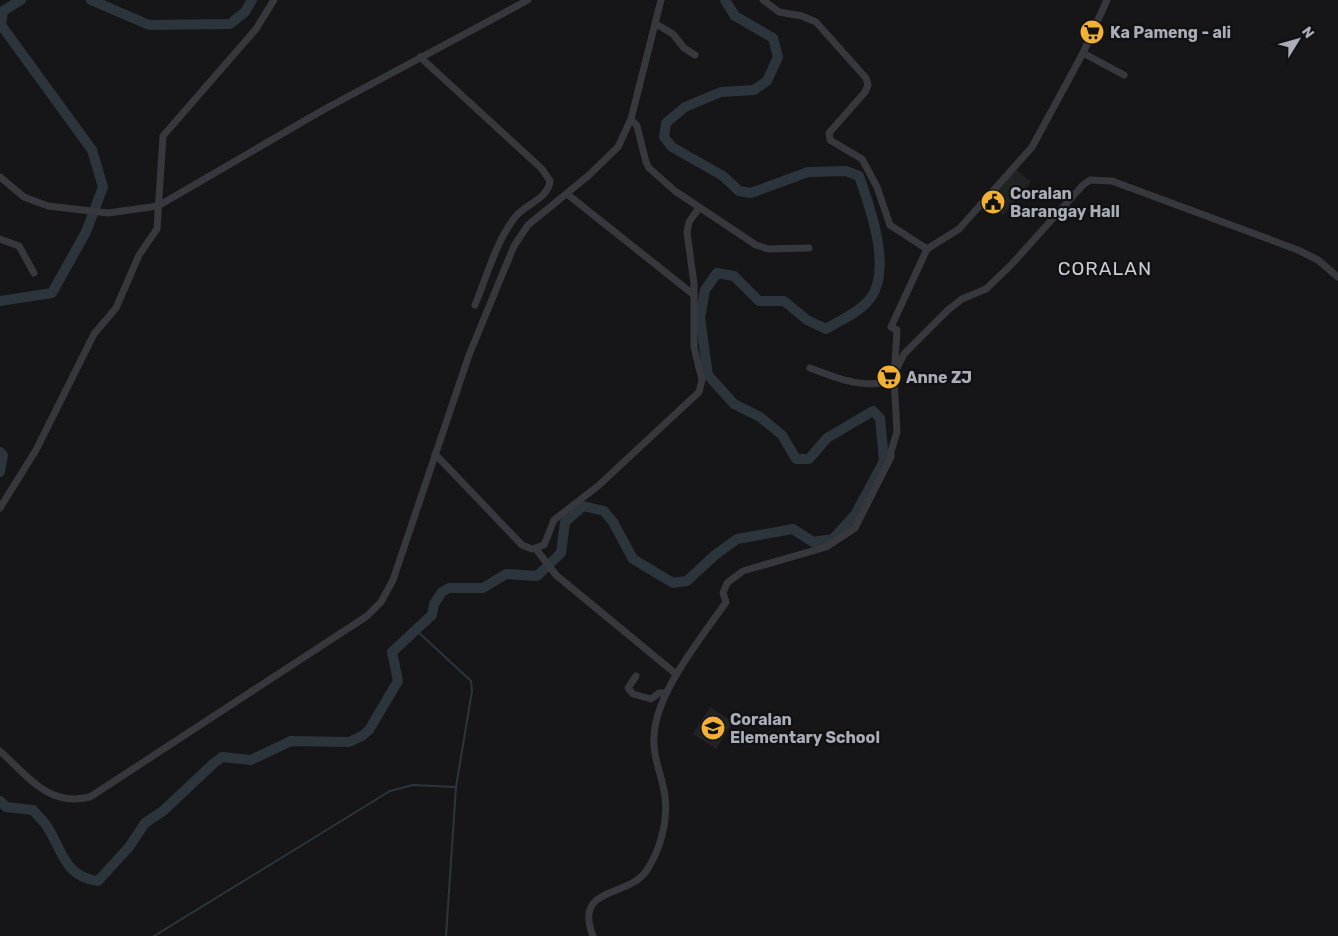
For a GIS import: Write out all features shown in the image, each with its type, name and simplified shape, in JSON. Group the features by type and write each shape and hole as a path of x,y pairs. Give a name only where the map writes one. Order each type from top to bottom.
{"street":[{"path":"0,508 36,450 94,334 120,300 137,260 157,229 162,142 165,133 256,29 274,0"},
{"path":"0,177 24,197 39,204 108,213 158,206 323,110 528,0"},
{"path":"0,751 50,794 64,799 90,797 367,616 381,602 393,580 469,356 514,246 523,231 545,210 567,194 612,154 631,119 661,0"},
{"path":"763,0 779,12 802,16 816,22 866,78 868,85 865,92 829,133 828,137 862,159 866,164 877,187 890,225 927,249"},
{"path":"593,936 589,914 591,904 607,893 639,879 647,870 662,834 666,816 665,797 656,763 654,734 655,725 666,693 676,674 726,602 723,593 727,583 743,571 826,547 854,528 891,457 897,432 894,376 897,330 890,328 927,249 959,229 1024,156 1038,137 1083,53 1107,0"},
{"path":"656,24 673,34 684,48 695,55"},
{"path":"1083,53 1124,75"},
{"path":"420,57 549,176 550,185 538,200 518,215 506,229 475,305"},
{"path":"631,119 637,126 647,165 675,191 743,238 761,248 809,248"},
{"path":"810,368 868,384 880,384 894,376 904,354 948,310 962,299 986,289 1011,265 1082,185 1090,180 1112,181 1298,250 1318,260 1338,277"},
{"path":"567,194 694,295"},
{"path":"538,200 545,210"},
{"path":"536,549 547,541 550,527 554,520 598,486 699,392 702,380 693,340 694,295 687,232 689,222 699,208"},
{"path":"0,239 19,246 34,273"},
{"path":"435,454 522,545 536,549 554,572 676,674"},
{"path":"636,676 628,688 633,694 651,699 659,694 666,693"}],"shaded area":[{"path":"1015,168 1031,182 1003,215 985,201"},
{"path":"1009,175 1019,184 1002,202 992,193"},
{"name":"Coralan Elementary School","path":"710,707 733,722 716,749 693,734"}],"waterway":[{"path":"0,301 52,293 86,232 103,187 92,150 1,25 3,11 21,0"},
{"path":"91,0 149,25 230,24 245,12 252,0"},
{"path":"0,801 6,807 33,810 46,825 66,862 72,869 87,879 98,881 129,847 145,823 163,811 222,757 251,760 291,741 349,742 362,736 369,730 398,681 392,652 432,615 434,604 442,592 449,588 483,588 506,574 537,576 561,553 565,522 583,506 604,511 613,522 633,559 673,583 687,581 715,555 737,539 793,529 813,542 833,539 855,515 884,461 880,418 873,411 827,438 809,459 796,459 782,435 760,417 734,404 708,375 700,318 705,290 717,273 734,276 759,301 784,301 807,320 826,329 854,313 868,301 876,289 879,274 879,257 874,222 859,176 846,171 808,172 751,193 739,191 723,176 672,147 664,137 666,123 685,107 721,92 754,90 767,81 778,57 773,38 735,16 725,0"},
{"path":"0,452 3,455 0,472"},
{"path":"416,630 471,681 472,691 456,787 446,936"},
{"path":"154,936 390,791 413,785 456,787"}],"place":[{"name":"Ka Pameng - ali","path":"1092,32"},
{"name":"Coralan Barangay Hall","path":"993,202"},
{"name":"Anne ZJ","path":"889,377"},
{"name":"Coralan Elementary School","path":"713,728"}],"district":[{"name":"CORALAN","path":"1105,268"}]}
